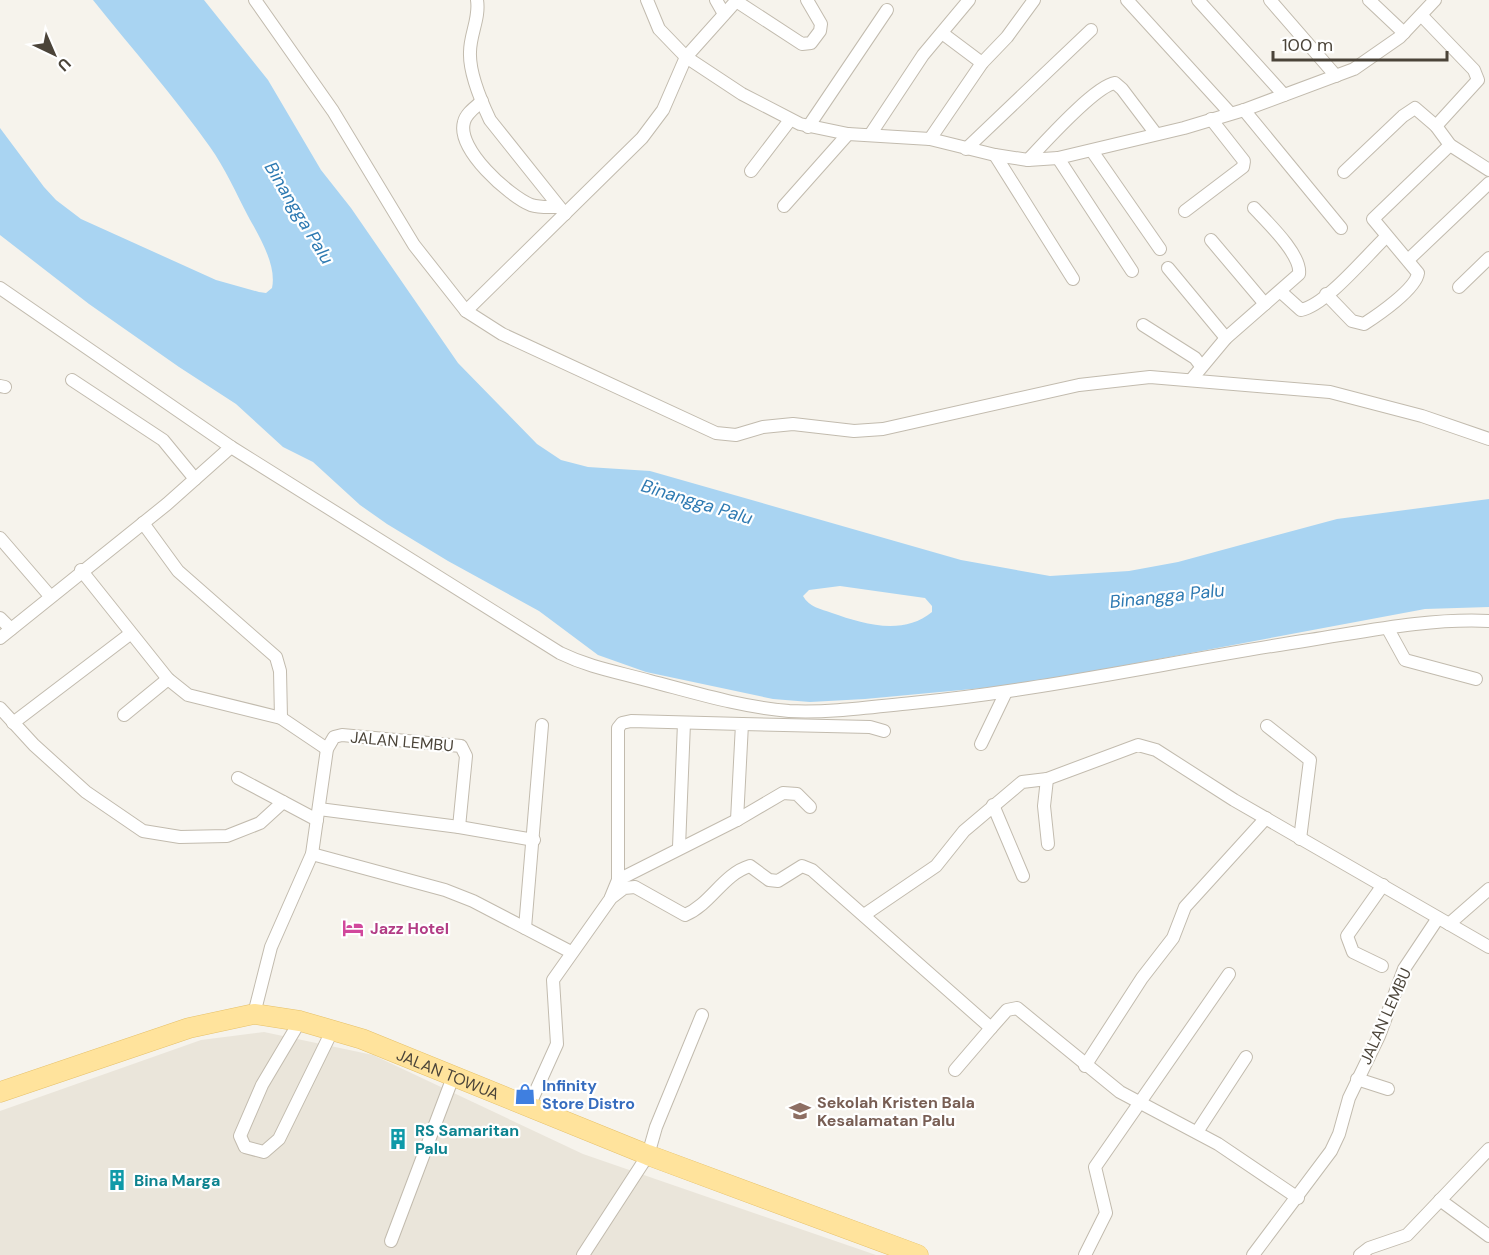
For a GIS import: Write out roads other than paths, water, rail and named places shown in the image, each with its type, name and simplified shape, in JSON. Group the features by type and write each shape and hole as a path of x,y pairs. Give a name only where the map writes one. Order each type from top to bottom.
{"main road":[{"name":"JALAN TOWUA","path":"0,1092 189,1028 254,1014 300,1022 333,1029 648,1155 918,1255"}],"street":[{"path":"255,0 333,111 414,245 466,310 502,334 677,417 724,435 793,424 854,431 883,429 1105,381 1150,377 1330,392 1422,416 1489,439"},
{"path":"477,0 478,8 470,52 482,101 490,120 562,211"},
{"path":"647,0 659,29 686,57 742,94 790,120 808,127 848,134 930,139 995,155 1028,160 1058,158 1156,134 1244,110 1336,76 1365,64 1404,33 1422,16 1434,0"},
{"path":"716,0 724,14"},
{"path":"466,310 562,211 656,122 686,57 737,0 802,44 811,43 821,24 807,0"},
{"path":"870,135 901,86 969,0"},
{"path":"930,139 982,63 1007,37 1034,0"},
{"path":"1127,0 1230,113"},
{"path":"1198,0 1284,94"},
{"path":"1270,0 1336,76"},
{"path":"1369,0 1404,33"},
{"path":"808,127 887,10"},
{"path":"1422,16 1474,70 1478,80 1436,126"},
{"path":"966,148 1091,30"},
{"path":"942,33 982,63"},
{"path":"1028,160 1064,123 1110,84 1115,83 1122,89 1156,134"},
{"path":"482,101 464,122 463,132 483,168 504,188 529,204 562,211"},
{"path":"1344,172 1410,109 1418,109 1436,126 1450,145 1489,170"},
{"path":"1244,110 1341,228"},
{"path":"1185,211 1243,167 1244,161 1211,119"},
{"path":"751,171 790,120"},
{"path":"784,206 848,134"},
{"path":"1326,294 1352,321 1364,324 1383,311 1416,281 1418,273 1372,219 1450,145"},
{"path":"1092,151 1160,249"},
{"path":"995,155 1073,279"},
{"path":"1058,158 1132,271"},
{"path":"1408,260 1489,183"},
{"path":"1191,380 1227,338 1299,274 1298,262 1254,208"},
{"path":"1281,291 1301,310 1312,305 1386,237"},
{"path":"1211,240 1265,304"},
{"path":"1459,287 1489,258"},
{"path":"1168,268 1227,338"},
{"path":"0,288 231,447 560,653 600,670 724,702 788,711 866,707 1006,692 1239,650 1388,629 1489,621"},
{"path":"1143,324 1195,358 1201,366"},
{"path":"72,380 163,440 195,479"},
{"path":"0,638 81,570 143,523 231,447"},
{"path":"143,523 178,571 276,657 280,670 281,718"},
{"path":"0,538 50,596"},
{"path":"81,570 168,679 194,698 256,710 281,718 327,749"},
{"path":"0,618 10,629"},
{"path":"1388,629 1405,660 1476,680"},
{"path":"14,723 130,634"},
{"path":"124,715 168,679"},
{"path":"981,744 1006,692"},
{"path":"0,708 86,792 132,824 171,836 227,836 260,823 283,802"},
{"path":"529,1106 557,1044 553,980 611,898 618,880 618,729 622,723 631,721 742,724 870,728 884,731"},
{"path":"679,847 684,723"},
{"path":"737,820 742,724"},
{"path":"525,928 542,725"},
{"path":"1267,726 1310,760 1300,839"},
{"name":"JALAN LEMBU","path":"254,1014 271,947 307,870 312,854 327,749 334,737 342,735 461,746 466,756 459,827"},
{"path":"864,915 936,866 953,842 1022,782 1047,779 1138,745 1147,746 1300,839 1489,947"},
{"path":"238,778 283,802 318,814 459,827 534,840"},
{"path":"1047,779 1044,806 1048,844"},
{"path":"618,880 787,792 797,794 810,807"},
{"path":"993,805 1023,876"},
{"path":"1085,1066 1142,978 1173,938 1185,908 1266,818"},
{"path":"312,854 445,890 571,952"},
{"path":"611,898 624,888 635,887 686,915 736,871 750,866 769,880 778,881 802,866 812,870 991,1028"},
{"path":"1382,966 1353,952 1347,936 1383,885"},
{"name":"JALAN LEMBU","path":"1253,1255 1298,1198 1339,1134 1349,1098 1379,1036 1404,969 1444,921 1489,889"},
{"path":"1085,1255 1106,1213 1095,1167 1228,974"},
{"path":"955,1070 1007,1010 1017,1008 1085,1066 1137,1104 1197,1132 1298,1198"},
{"path":"583,1255 648,1155 656,1127 702,1015"},
{"path":"300,1022 253,1104 240,1136 245,1147 264,1152 279,1139 333,1029"},
{"path":"1197,1132 1246,1057"},
{"path":"391,1241 453,1077"},
{"path":"1357,1079 1388,1089"},
{"path":"1360,1255 1369,1248 1407,1235 1489,1149"},
{"path":"1440,1200 1489,1236"}],"water":[{"name":"Binangga Palu","path":"93,0 204,0 268,80 321,170 351,208 458,363 537,444 561,460 588,467 650,471 961,560 1050,576 1129,571 1178,562 1337,519 1489,499 1489,607 1425,609 1025,684 810,702 773,699 646,672 598,655 539,611 448,561 387,524 360,505 313,462 283,447 236,404 89,304 0,235 0,128 44,187 56,200 81,219 216,280 266,293 272,288 270,260 221,163 182,109","holes":["840,586 925,598 932,606 932,612 908,624 883,626 857,621 820,609 809,603 803,596 809,590"]}],"place":[{"name":"Jazz Hotel","path":"353,928"},
{"name":"Infinity Store Distro","path":"525,1094"},
{"name":"Sekolah Kristen Bala Kesalamatan Palu","path":"800,1111"},
{"name":"RS Samaritan Palu","path":"398,1139"},
{"name":"Bina Marga","path":"117,1180"}]}
